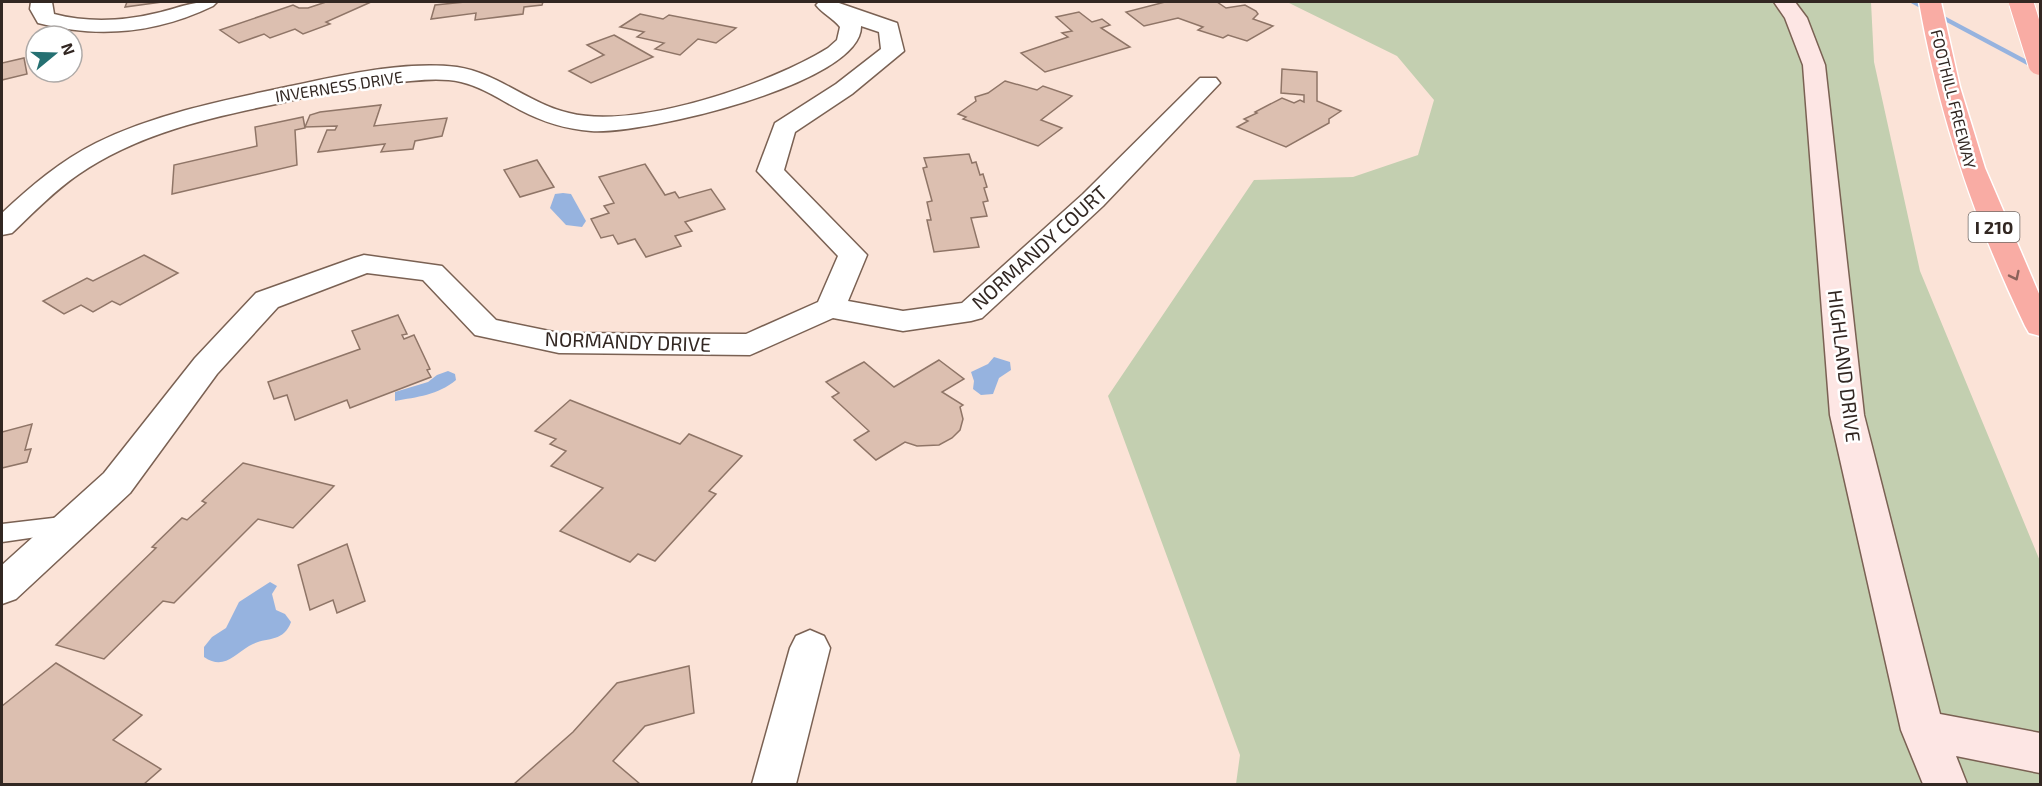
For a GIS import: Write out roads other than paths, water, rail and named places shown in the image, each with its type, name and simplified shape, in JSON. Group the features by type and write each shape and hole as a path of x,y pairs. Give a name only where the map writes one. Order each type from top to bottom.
{"highway":[{"name":"FOOTHILL FREEWAY","path":"1930,2 1957,124 1976,186 2012,271 2040,326"},
{"path":"2021,2 2040,63"}],"street":[{"path":"42,2 41,9 46,18 76,26 100,26 165,16 207,2"},
{"name":"HIGHLAND DRIVE","path":"1785,2 1796,18 1814,65 1847,415 1923,730 1945,784"},
{"path":"830,7 889,28 893,51 844,89 784,128 770,171 854,255 830,308"},
{"name":"INVERNESS DRIVE","path":"2,227 78,163 158,124 210,110 336,84 391,76 436,74 466,76 536,109 569,121 597,123 636,120 737,97 786,79 830,57 848,40 851,27 830,7"},
{"name":"NORMANDY COURT","path":"830,308 903,321 971,311 1093,200 1208,83"},
{"name":"NORMANDY DRIVE","path":"2,588 117,483 206,366 267,300 364,264 432,272 486,328 559,343 750,345 830,308"},
{"path":"774,784 810,648"},
{"path":"1923,730 2040,753"}],"lane":[{"path":"2,533 71,525"}],"water":[{"path":"555,194 571,194 586,221 582,227 566,225 550,208"},
{"path":"994,357 1010,362 1011,370 999,378 993,394 981,395 973,389 974,381 971,372 988,364"},
{"path":"448,371 455,374 456,380 442,389 427,395 395,401 395,392 428,382"},
{"path":"270,582 277,586 272,594 276,610 285,614 291,622 288,629 278,637 255,643 222,662 211,661 204,657 204,647 212,637 226,628 239,602"}],"waterway":[{"path":"1913,2 2040,70"}]}
